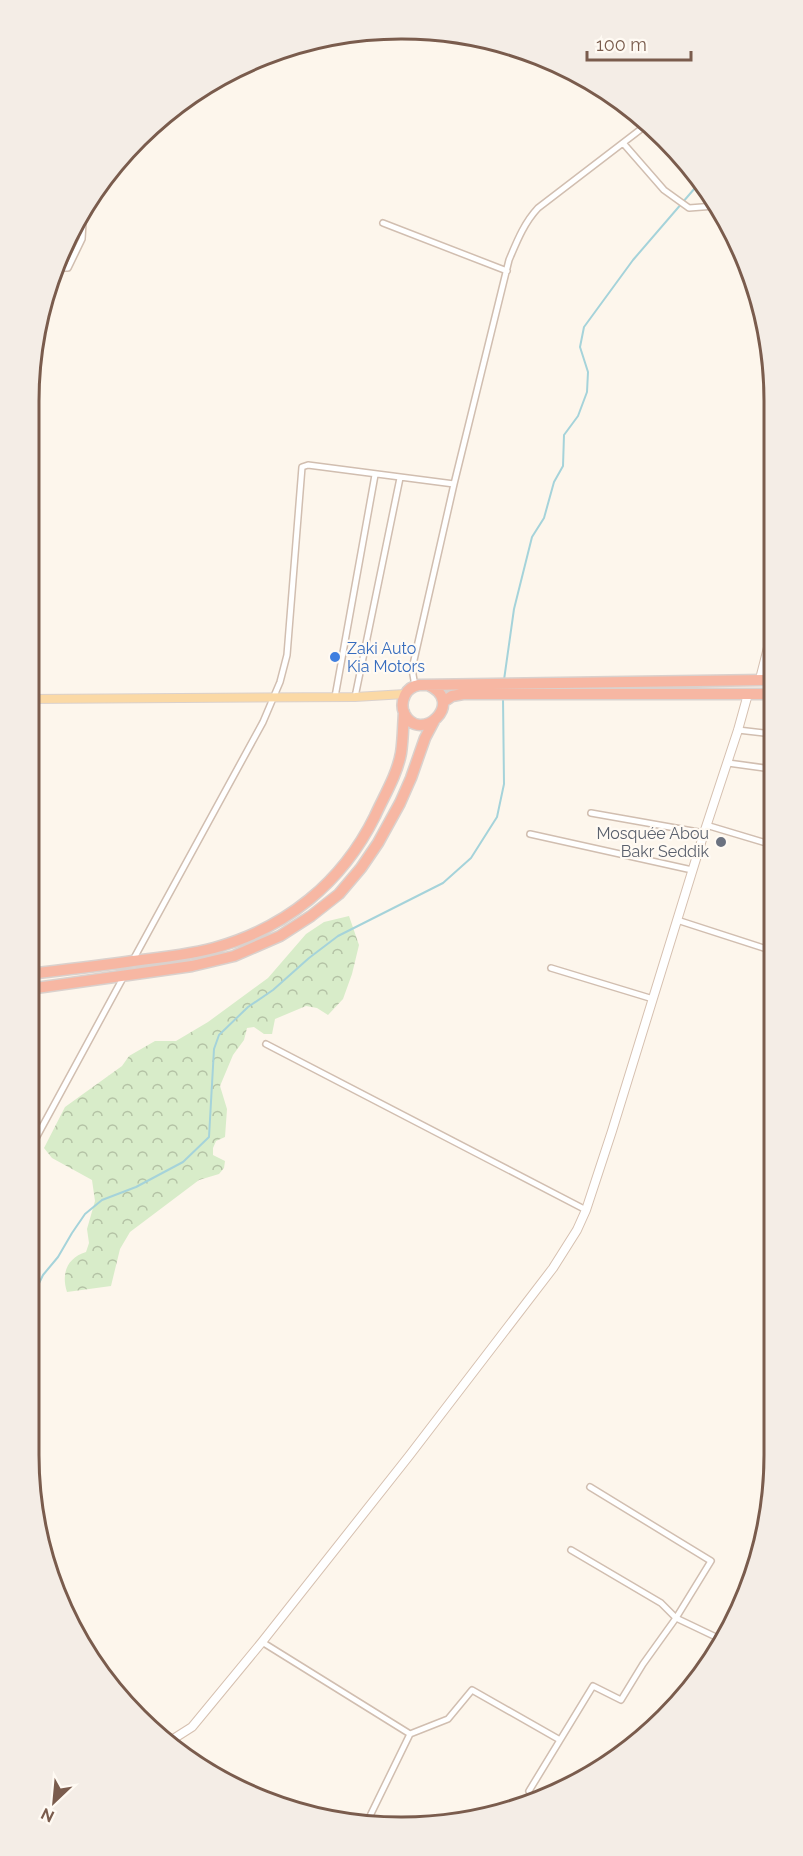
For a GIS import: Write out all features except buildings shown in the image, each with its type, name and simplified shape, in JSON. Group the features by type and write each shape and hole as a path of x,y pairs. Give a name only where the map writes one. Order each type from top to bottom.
{"highway":[{"path":"516,689 764,679"},
{"path":"39,988 192,966 234,956 280,936 326,906 361,868 386,830 407,786 425,738 442,711 443,702 439,693 429,685"},
{"path":"39,973 180,955 214,948 246,937 276,922 304,903 331,880 351,858 366,834 401,753 404,712 402,703 405,694 415,686 764,694"},
{"path":"443,702 457,694 494,689"},
{"path":"404,712 409,720 417,724 426,725 434,722"}],"main road":[{"path":"39,699 355,697 405,694"}],"street":[{"path":"415,686 412,669 454,484 509,260 522,230 533,213 641,129"},
{"path":"623,143 664,190 689,208 707,207"},
{"path":"383,223 507,271"},
{"path":"65,268 68,268 82,239 83,230"},
{"path":"132,961 275,697 287,655 301,470 308,465 454,484"},
{"path":"335,697 375,475"},
{"path":"355,697 400,478"},
{"path":"760,679 764,663"},
{"path":"175,1738 192,1727 262,1642 553,1268 577,1230 586,1210 748,694"},
{"path":"738,730 764,733"},
{"path":"728,763 764,768"},
{"path":"591,813 705,829 764,843"},
{"path":"530,834 692,870"},
{"path":"677,920 764,948"},
{"path":"551,968 653,999"},
{"path":"39,1131 124,976"},
{"path":"266,1044 586,1210"},
{"path":"529,1791 593,1686 621,1700 711,1561 590,1487"},
{"path":"571,1550 661,1603 676,1618 715,1636"},
{"path":"262,1642 410,1734"},
{"path":"370,1815 410,1734 448,1719 472,1690 560,1740"}],"green space":[{"path":"349,916 359,945 343,999 328,1015 317,1008 306,1006 275,1019 272,1034 264,1034 254,1027 247,1028 244,1040 233,1055 220,1086 227,1109 225,1137 216,1141 213,1148 213,1155 225,1161 224,1168 219,1174 199,1180 130,1232 120,1249 111,1286 67,1292 65,1273 74,1258 86,1252 89,1243 87,1229 95,1201 92,1180 52,1158 44,1148 65,1107 122,1066 129,1056 155,1041 176,1041 208,1022 268,978 306,934 324,922"}],"waterway":[{"path":"504,680 514,609 532,537 544,518 554,482 563,466 564,435 578,416 587,392 588,372 580,347 584,327 633,260 695,189"},
{"path":"39,1283 85,1214 102,1200 136,1187 183,1162 209,1137 214,1049 219,1035 248,1007 273,990 338,936 443,883 471,858 497,817 504,784 503,698"}],"place":[{"name":"Zaki Auto Kia Motors","path":"335,657"},
{"name":"Mosquée Abou Bakr Seddik","path":"721,842"}]}
